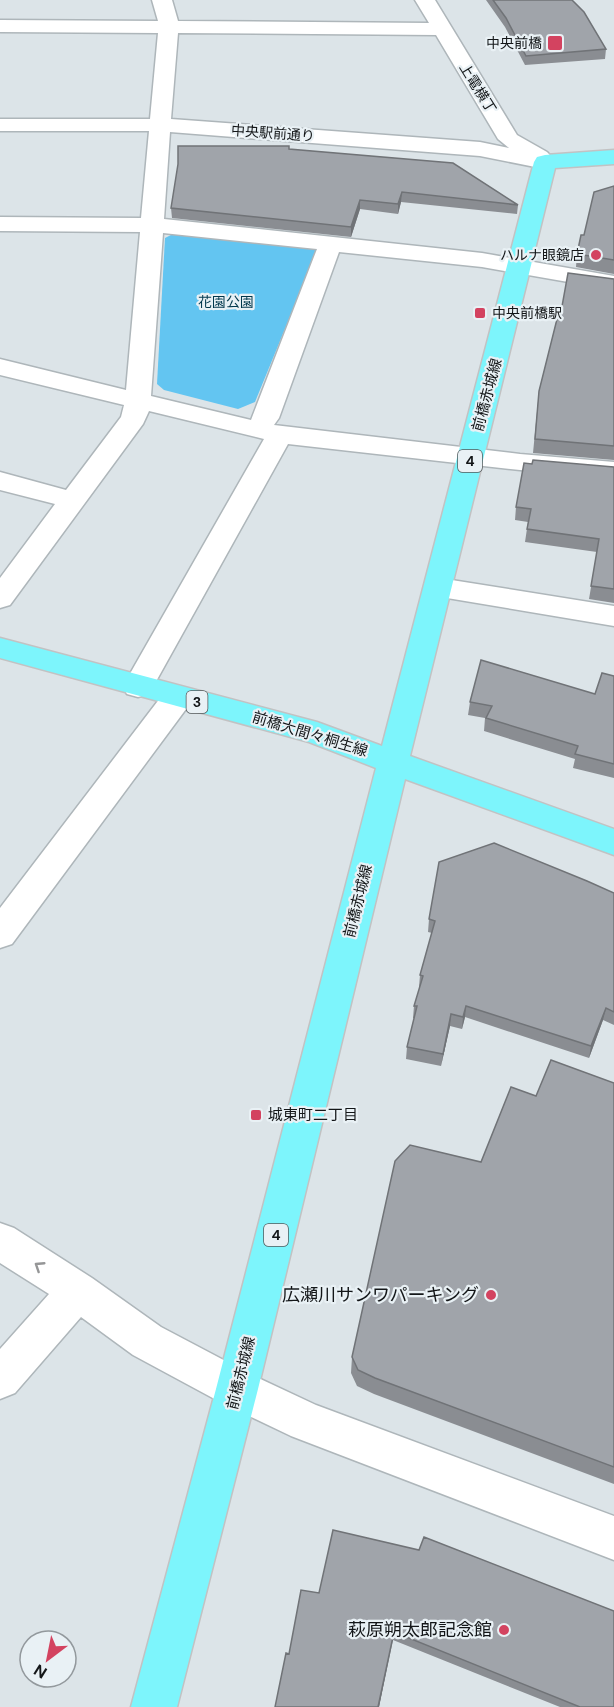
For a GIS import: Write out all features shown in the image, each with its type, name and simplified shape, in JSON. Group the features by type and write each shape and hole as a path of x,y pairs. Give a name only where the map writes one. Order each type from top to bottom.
{"main road":[{"path":"545,162 614,157"},
{"name":"前橋赤城線","path":"154,1707 237,1389 393,761 521,267 545,162"},
{"name":"前橋大間々桐生線","path":"0,648 317,733 614,842"}],"street":[{"path":"0,598 134,418 168,28 168,15 162,0"},
{"name":"上電横丁","path":"425,0 509,139 545,162"},
{"path":"0,26 441,29"},
{"name":"中央駅前通り","path":"0,125 161,125 480,149 545,162"},
{"path":"0,224 150,225 482,260 614,283"},
{"path":"138,686 269,433 266,418 332,243"},
{"path":"0,367 269,433 614,470"},
{"path":"0,482 73,500"},
{"path":"439,588 614,616"},
{"path":"0,934 178,697"},
{"path":"0,1241 78,1291 147,1341 237,1389 306,1422 614,1538"},
{"path":"0,1379 78,1291"}],"green space":[{"name":"花園公園","path":"177,232 310,244 317,251 255,402 238,409 164,390 157,384 165,238"}],"building":[{"path":"493,0 572,0 584,12 606,49 526,56 506,18"},
{"path":"178,146 289,146 289,149 453,163 518,205 402,192 398,204 360,200 351,227 171,208 178,164"},
{"path":"614,186 614,260 577,254 594,192"},
{"path":"568,273 614,279 614,446 535,439 539,391 559,311 561,312"},
{"path":"533,460 614,467 614,589 591,586 599,539 527,529 531,509 516,507 524,463 532,464"},
{"path":"481,660 595,694 602,673 614,676 614,764 575,754 578,746 486,718 492,706 470,702"},
{"path":"494,843 614,893 614,1012 606,1008 591,1046 466,1006 463,1017 451,1014 443,1054 407,1047 417,1006 414,1006 423,976 420,975 435,921 429,919 439,862"},
{"name":"広瀬川サンワパーキング","path":"551,1060 614,1083 614,1467 375,1378 358,1370 352,1357 395,1161 410,1145 481,1162 511,1087 536,1096"},
{"path":"333,1530 419,1550 424,1537 614,1611 614,1707 580,1707 394,1632 378,1707 275,1707 286,1653 289,1654 301,1590 319,1593"}],"place":[{"name":"中央前橋","path":"555,43"},
{"name":"ハルナ眼鏡店","path":"596,255"},
{"name":"中央前橋駅","path":"480,313"},
{"name":"城東町二丁目","path":"256,1115"},
{"name":"広瀬川サンワパーキング","path":"491,1295"},
{"name":"萩原朔太郎記念館","path":"504,1630"}]}
